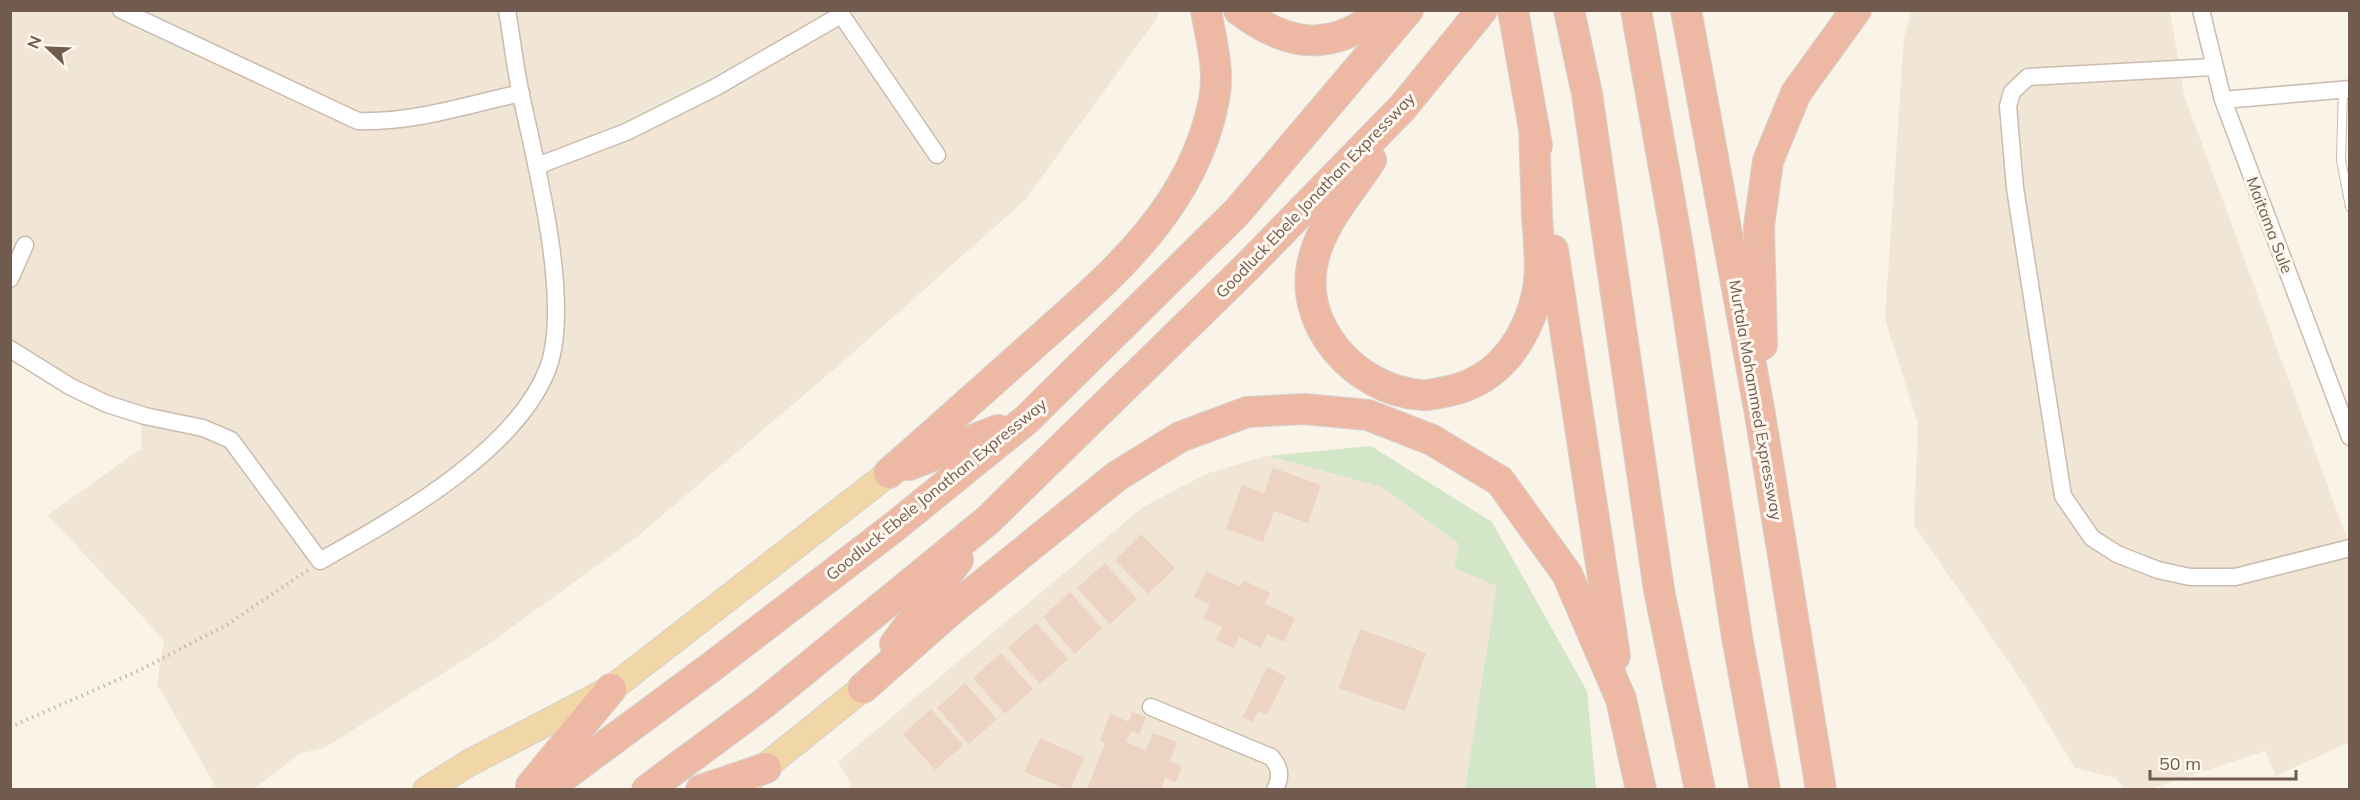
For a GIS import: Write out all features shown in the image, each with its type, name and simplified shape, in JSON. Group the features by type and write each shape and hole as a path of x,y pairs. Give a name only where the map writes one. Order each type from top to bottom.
{"highway":[{"path":"890,473 1115,273 1152,232 1185,182 1204,140 1212,108 1215,58 1206,10"},
{"path":"1239,10 1268,31 1299,41 1328,41 1365,27 1384,10"},
{"name":"Goodluck Ebele Jonathan Expressway","path":"545,789 714,665 894,527 1026,420 1237,212 1408,10"},
{"name":"Goodluck Ebele Jonathan Expressway","path":"647,789 763,704 988,520 1250,264 1403,107 1482,10"},
{"path":"1513,10 1534,126 1621,699 1641,789"},
{"path":"1569,10 1587,94 1659,590 1700,789"},
{"path":"1636,10 1678,248 1737,637 1765,789"},
{"name":"Murtala Mohammed Expressway","path":"1686,10 1760,414 1822,786"},
{"path":"1760,414 1760,226 1768,161 1796,93 1856,10"},
{"path":"1403,107 1368,165 1326,225 1313,259 1311,295 1324,333 1348,364 1384,386 1423,396 1463,389 1499,368 1522,334 1535,303 1540,258 1534,126"},
{"path":"863,688 950,611 1117,476 1180,437 1247,412 1304,408 1368,415 1432,440 1500,481 1568,574 1621,699"},
{"path":"890,473 1026,420"},
{"path":"863,688 988,520"},
{"path":"529,789 611,689"},
{"path":"701,789 766,768"}],"main road":[{"path":"426,789 469,763 611,689 890,473"},
{"path":"735,789 766,768 863,688"}],"street":[{"path":"121,10 358,121 417,116 520,93"},
{"path":"10,349 71,387 107,404 203,428 231,440 321,561 451,479 511,428 536,393 548,366 555,337 555,287 537,166 520,93 507,10"},
{"name":"Maitama Sule","path":"2201,10 2213,67 2223,100 2349,437"},
{"path":"537,166 626,132 716,87 839,13 937,154"},
{"path":"2213,67 2028,77 2012,92 2008,106 2015,188 2063,496 2092,538 2117,554 2158,570 2190,577 2235,577 2349,548"},
{"path":"2223,100 2346,89"},
{"path":"10,279 26,245"},
{"path":"1151,707 1271,757 1279,766 1280,778 1275,789"}],"lane":[{"path":"2346,89 2346,175 2349,207"}],"path":[{"path":"10,727 138,671 228,624 321,561"}],"shaded area":[{"path":"10,11 1159,11 1157,18 1025,200 838,366 638,536 486,646 326,747 299,754 252,790 217,789 157,684 164,640 48,515 142,448 141,420 11,356"},
{"path":"1912,11 2170,11 2184,95 2349,544 2349,742 2276,776 2265,751 2150,789 2124,789 2116,778 2075,768 2022,681 1914,525 1918,424 1885,319 1904,37"},
{"path":"1267,456 1382,487 1459,544 1454,568 1498,586 1465,789 846,790 852,785 838,762 1143,507 1208,473"}],"green space":[{"path":"1371,446 1492,522 1587,691 1596,789 1465,789 1497,586 1454,568 1459,544 1382,487 1268,456"}],"building":[{"path":"1273,468 1321,485 1308,523 1274,511 1263,542 1226,529 1242,485 1264,493"},
{"path":"1141,534 1175,568 1148,594 1115,560"},
{"path":"1105,563 1137,599 1110,624 1077,588"},
{"path":"1206,571 1240,587 1243,580 1270,593 1265,604 1295,618 1284,642 1267,634 1261,648 1239,637 1234,648 1216,640 1222,627 1203,618 1210,604 1194,597"},
{"path":"1070,592 1102,628 1075,654 1043,617"},
{"path":"1036,623 1068,659 1040,684 1008,648"},
{"path":"1360,629 1426,653 1405,711 1339,688"},
{"path":"1001,653 1033,689 1005,714 973,678"},
{"path":"1267,667 1286,677 1267,715 1258,711 1252,722 1243,717"},
{"path":"965,683 997,719 969,744 937,708"},
{"path":"931,709 963,745 935,770 903,734"},
{"path":"1132,712 1146,717 1139,735 1131,731 1126,742 1146,750 1153,733 1177,742 1170,761 1182,766 1176,782 1165,778 1161,790 1087,790 1105,743 1100,741 1110,714 1129,722"},
{"path":"1040,738 1084,758 1070,790 1024,772"}]}
